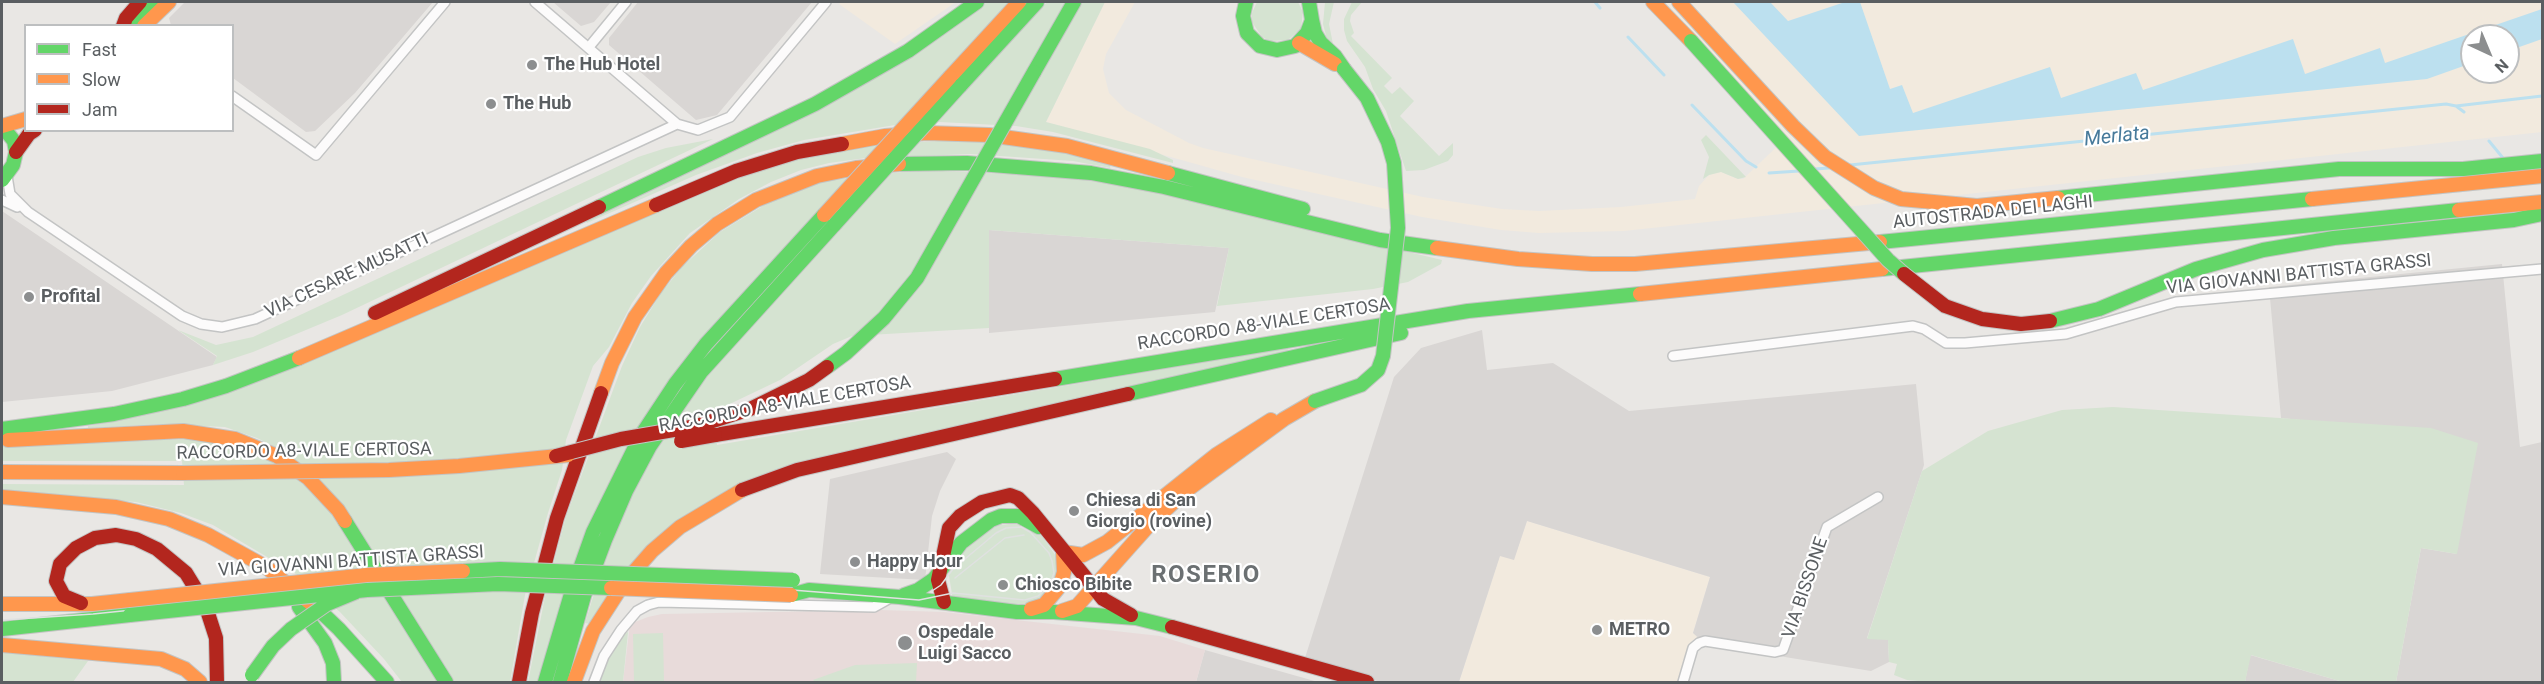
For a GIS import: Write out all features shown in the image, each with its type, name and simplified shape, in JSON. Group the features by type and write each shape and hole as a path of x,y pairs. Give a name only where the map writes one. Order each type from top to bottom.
{"main road":[{"path":"124,24 140,2"},
{"path":"2,418 102,406 165,392 247,367 314,341 815,104 908,51 977,2"},
{"path":"955,82 1019,2"},
{"path":"545,682 568,603 593,532 640,437 675,384 706,344 829,219 955,82 1037,2"},
{"path":"556,456 621,439 696,426 742,412 787,392 846,353 884,318 930,258 1074,2"},
{"path":"1246,2 1243,12 1244,25 1256,43 1277,50 1287,49 1299,43 1307,33 1311,7"},
{"path":"1653,2 1691,41 1888,260 1920,289 1945,306 1982,319 2021,324 2050,321 2099,309 2196,269 2263,250 2326,239 2514,220 2542,214"},
{"path":"1679,2 1793,126 1835,164 1862,182 1887,194 1920,202 1977,206 2339,169 2463,169 2542,161"},
{"path":"135,24 161,5"},
{"path":"146,24 161,5"},
{"path":"1063,552 1083,555 1095,549 1135,522 1171,489 1236,441 1282,414 1361,385 1378,370 1383,356 1398,228 1396,184 1388,142 1367,98 1314,33 1311,7"},
{"path":"1299,43 1344,69"},
{"path":"16,152 14,141 2,126 24,120"},
{"path":"4,178 13,165 16,152 32,132"},
{"path":"2,429 114,414 183,399 226,386 315,352 736,171 798,152 885,136 927,133 989,135 1067,146 1230,191 1383,228 1447,248"},
{"path":"519,682 532,613 557,518 592,415 626,333 654,287 678,259 717,224 756,200 799,182 856,168 934,163 1011,165 1128,180 1380,240 1447,248"},
{"name":"AUTOSTRADA DEI LAGHI","path":"1447,248 1554,262 1635,264 1770,253 2542,176"},
{"path":"574,682 585,651 604,612 624,583 652,551 697,515 740,491 771,478 895,446 1341,345 1498,318 1567,301 2542,202"},
{"path":"560,682 584,596 608,532 626,491 655,439 701,372 829,219"},
{"name":"RACCORDO A8-VIALE CERTOSA","path":"2,472 344,472 459,466 660,445 1414,319 1567,301"},
{"path":"1094,590 1167,507 1284,419 1315,401"},
{"path":"2,440 183,431 235,439 263,449 308,478 328,497 446,682"},
{"name":"VIA GIOVANNI BATTISTA GRASSI","path":"944,602 938,587 939,575 947,532 952,523 992,497 1010,495 1018,498 1039,520 1103,599 1136,618"},
{"path":"2,497 116,507 169,519 208,535 266,567 317,608 387,682"},
{"name":"VIA GIOVANNI BATTISTA GRASSI","path":"897,597 918,591 939,575 961,543 981,526 1001,516 1025,518 1050,536"},
{"path":"81,603 64,596 56,580 60,564 76,548 95,538 116,535 136,539 157,549 186,573 205,604 216,638 217,682"},
{"name":"VIA GIOVANNI BATTISTA GRASSI","path":"1017,612 1039,608 1056,593 1063,579 1063,552"},
{"path":"256,563 296,603 318,631 333,663 334,682"},
{"name":"VIA GIOVANNI BATTISTA GRASSI","path":"2,604 130,600 367,575 490,569 794,580 809,590"},
{"name":"VIA GIOVANNI BATTISTA GRASSI","path":"2,629 356,592 498,584 791,595 809,590 897,597 1017,612 1054,612 1136,618 1367,682"},
{"name":"VIA GIOVANNI BATTISTA GRASSI","path":"1054,612 1067,611 1077,606 1094,590"},
{"path":"250,679 273,646 291,629 327,604 356,592"},
{"path":"2,645 161,658 185,669 200,682"}],"street":[{"path":"234,97 315,155 445,2"},
{"path":"535,2 677,124 698,130 730,117 826,2"},
{"path":"589,47 626,2"},
{"path":"155,24 161,5"},
{"name":"VIA CESARE MUSATTI","path":"2,200 28,212 182,316 211,326 232,326 255,319 677,124"},
{"name":"VIA CESARE MUSATTI","path":"4,178 10,194 28,212"},
{"name":"VIA GIOVANNI BATTISTA GRASSI","path":"1673,356 1913,326 1924,329 1946,343 2066,334 2176,302 2542,268"},
{"name":"VIA BISSONE","path":"1683,682 1693,648 1705,641 1775,652 1784,650 1827,527 1878,497"},
{"path":"1095,549 1117,543 1127,550"},
{"name":"VIA GIOVANNI BATTISTA GRASSI","path":"594,682 604,656 628,621 637,611 659,602 874,607 897,597"}],"shaded area":[{"path":"185,2 433,2 355,93 315,131 306,132 234,79 234,24 171,24 169,18"},
{"path":"553,2 611,2 594,22 581,26"},
{"path":"638,2 812,2 717,115 696,120 609,45 609,38"},
{"path":"841,2 956,2 895,44 839,4"},
{"path":"1105,2 1135,2 1106,54 1103,69 1109,93 1126,110 1189,143 1423,197 1502,209 1539,211 1621,207 1695,199 1699,186 1709,175 1721,172 1743,179 1786,138 1665,2 2542,2 2542,132 1624,231 1539,233 1501,230 1422,217 1242,177 1046,122"},
{"path":"2,211 217,357 213,365 112,391 2,402"},
{"path":"989,230 1229,248 1215,312 989,333"},
{"path":"2502,264 2520,447 2542,442 2542,682 2396,682 2421,548 2457,554 2311,421 2281,418 2269,287"},
{"path":"1482,330 1487,370 1553,363 1629,411 1916,384 1924,465 1867,638 1888,639 1889,662 1871,671 1705,644 1693,633 1710,577 1527,521 1514,560 1500,556 1459,682 1381,682 1304,661 1394,377 1421,348"},
{"path":"947,452 956,459 940,491 932,516 925,580 820,574 830,479"},
{"path":"1527,521 1710,577 1693,633 1701,640 1681,682 1459,682 1500,555 1514,559"},
{"name":"Ospedale Luigi Sacco","path":"880,610 944,612 1160,636 1205,650 1196,682 623,682 630,624 648,617 662,614"},
{"path":"1205,650 1318,682 1196,682"},
{"path":"2250,655 2343,682 2245,682"}],"green space":[{"path":"987,2 1010,2 965,91 1047,2 1105,2 1046,122 1150,149 1173,160 1173,163 1053,132 1016,126 940,122 895,125 804,140 757,153 696,175 587,223 585,220 963,20"},
{"path":"1257,2 1298,2 1303,12 1301,28 1288,40 1270,41 1262,37 1252,22 1252,13"},
{"path":"1325,2 1334,2 1329,24 1333,44 1327,39 1323,24"},
{"path":"1352,2 1362,2 1351,15 1350,21 1354,33 1351,36 1392,78 1384,86 1392,94 1400,87 1414,101 1400,116 1439,156 1453,143 1453,155 1448,161 1424,170 1406,171 1386,111 1373,89 1365,67 1347,41 1344,19"},
{"path":"1706,135 1746,177 1738,179 1721,172 1703,179 1709,157 1701,140"},
{"path":"713,139 342,315 253,352 213,365 217,356 178,330 216,345 253,337 638,157 666,148"},
{"path":"975,141 1040,147 1111,165 1110,168 1073,161 971,154 866,158 829,163 801,170 771,182 739,199 690,233 651,276 632,303 609,347 593,366 566,440 562,470 525,595 510,682 455,682 377,558 287,453 257,438 225,427 160,424 88,428 88,426 116,421 717,186 791,160 861,146"},
{"path":"919,170 1057,176 1139,188 1442,260 1441,264 1408,282 1373,289 1217,306 1229,248 989,230 989,328 852,336 833,344 780,380 715,411 717,445 1288,348 1289,351 715,498 590,624 585,623 605,558 692,353 540,682 528,682 546,592 566,517 622,366 640,327 661,293 682,267 720,232 766,204 825,181"},
{"path":"2113,407 2431,428 2478,443 2457,554 2421,548 2396,682 2343,682 2251,655 2245,682 1930,682 1907,680 1894,675 1897,664 1889,662 1888,640 1867,639 1922,471 1988,431 2062,410"},
{"path":"213,438 272,459 326,503 438,682 402,682 340,612 296,574 213,525 181,513 136,502 2,492 2,484 184,485 182,461 2,461 2,446"},
{"path":"1018,523 1038,531 1056,556 1058,577 1044,599 1028,606 953,600 948,570 955,558 990,529 1000,525"},
{"path":"628,632 623,682 598,682 605,662 621,635"},
{"path":"663,633 664,682 634,682 633,634"},
{"path":"2,652 88,661 73,682 2,682"},
{"path":"917,663 916,682 815,682 813,680 855,665"}],"water":[{"path":"1733,2 1770,2 1788,21 1845,2 1860,2 1890,89 1902,85 1913,113 2050,67 2061,98 2136,73 2143,90 2293,39 2305,74 2380,48 2385,63 2460,37 2460,67 2427,79 1859,136"},
{"path":"2542,9 2542,39 2520,47 2520,24 2498,24"}],"waterway":[{"name":"Merlata","path":"1595,2 1600,8"},
{"name":"Merlata","path":"1628,37 1664,75"},
{"path":"2456,106 2542,96"},
{"name":"Merlata","path":"1850,165 2446,104 2456,106 2464,112"},
{"name":"Merlata","path":"1692,105 1746,161 1756,167"},
{"name":"Merlata","path":"2489,141 2503,158"},
{"name":"Merlata","path":"1815,169 1829,168"},
{"name":"Merlata","path":"1769,173 1799,171"}],"tram line":[{"path":"2,620 93,614 367,586 499,579 792,590 919,600 953,593 1025,600 1038,596 1049,586 1054,573 1052,561 1049,553 1030,532 1021,527 1006,528 996,533 953,569 941,585 932,591"},
{"path":"955,578 1005,538 1024,535"}],"traffic: fast":[{"path":"134,24 154,2"},
{"path":"599,207 815,104 908,51 977,2"},
{"path":"960,86 1037,2"},
{"path":"1034,72 1074,2"},
{"path":"1246,2 1243,16 1247,33 1260,46 1277,50 1295,46 1307,33 1312,20 1309,2"},
{"path":"1312,20 1315,33 1321,43 1335,56 1344,69"},
{"path":"1691,41 1888,260 1904,274"},
{"path":"1315,401 1361,385 1378,370 1383,356 1398,228 1394,163 1388,142 1367,98 1344,69"},
{"path":"827,367 884,318 917,278 1034,72"},
{"path":"835,224 960,86"},
{"path":"2,126 14,141 16,152 13,165 2,180"},
{"path":"2058,198 2339,169 2463,169 2542,161"},
{"path":"899,164 967,163 1091,173 1164,187 1380,240 1437,248"},
{"path":"1168,173 1303,209"},
{"path":"1880,242 2312,199"},
{"path":"1882,269 2459,210"},
{"path":"2050,321 2099,309 2196,269 2263,250 2334,238 2514,220 2542,214"},
{"path":"545,682 571,594 593,532 640,437 675,384 706,344 824,215"},
{"path":"560,682 584,596 605,540 626,491 650,446 701,372 835,224"},
{"path":"1055,379 1468,311 1640,294"},
{"path":"1128,394 1401,333"},
{"path":"2,429 114,414 183,399 226,386 299,358"},
{"path":"904,595 918,590 934,579 961,543 991,520 1001,516 1019,516 1039,527"},
{"path":"345,521 446,682"},
{"path":"463,571 500,569 793,580"},
{"path":"130,615 367,590 498,584 611,588"},
{"path":"791,595 809,590 900,597 1017,612 1054,612 1136,618 1172,627"},
{"path":"252,675 273,646 291,629 327,604 356,592"},
{"path":"299,607 325,643 333,663 334,682"},
{"path":"319,610 387,682"},
{"path":"2,629 130,615"}],"traffic: slow":[{"path":"146,24 169,2"},
{"path":"950,77 1019,2"},
{"path":"1653,2 1691,41"},
{"path":"1679,2 1793,126 1825,157 1874,188 1901,199 1977,206 2058,198"},
{"path":"1299,43 1335,64"},
{"path":"824,215 950,77"},
{"path":"2,126 24,120"},
{"path":"842,144 885,136 927,133 989,135 1067,146 1168,173"},
{"path":"601,393 612,363 635,317 666,273 691,246 717,224 756,200 817,176 856,168 899,164"},
{"path":"2312,199 2542,176"},
{"path":"2459,210 2542,202"},
{"path":"299,358 656,205"},
{"path":"1437,248 1518,259 1592,264 1635,264 1880,242"},
{"path":"1640,294 1882,269"},
{"path":"1062,611 1077,606 1150,524 1187,490 1284,419 1315,401"},
{"path":"1063,552 1083,555 1107,542 1216,455 1271,420"},
{"path":"8,440 183,431 235,439 277,456 308,478 338,510 345,521"},
{"path":"183,473 389,470 459,466 568,455"},
{"path":"2,472 183,473"},
{"path":"574,682 593,631 624,583 652,551 680,527 742,490"},
{"path":"2,497 116,507 169,519 208,535 266,567 319,610"},
{"path":"1031,609 1044,605 1060,586 1064,572 1063,552"},
{"path":"130,600 367,575 463,571"},
{"path":"611,588 791,595"},
{"path":"2,604 92,604 130,600"},
{"path":"2,645 161,659 185,669 200,682"}],"traffic: jam":[{"path":"124,24 140,2"},
{"path":"16,152 32,132"},
{"path":"656,205 736,171 797,152 842,144"},
{"path":"375,313 599,207"},
{"path":"1904,274 1945,306 1982,319 2021,324 2050,321"},
{"path":"556,456 621,439 697,426 750,409 809,380 827,367"},
{"path":"715,435 1055,379"},
{"path":"519,682 532,613 557,518 601,393"},
{"path":"742,490 797,470 1128,394"},
{"path":"681,441 715,435"},
{"path":"944,602 938,580 949,528 960,516 982,502 1010,495 1018,498 1033,513 1103,599 1131,615"},
{"path":"81,603 64,596 56,581 60,564 76,548 95,538 116,535 136,539 157,549 186,573 205,604 216,638 217,682"},
{"path":"1172,627 1367,682"}],"place":[{"name":"The Hub Hotel","path":"532,65"},
{"name":"The Hub","path":"491,104"},
{"name":"Profital","path":"29,297"},
{"name":"Chiesa di San Giorgio (rovine)","path":"1074,511"},
{"name":"Happy Hour","path":"855,562"},
{"name":"Chiosco Bibite","path":"1003,585"},
{"name":"METRO","path":"1597,630"},
{"name":"Ospedale Luigi Sacco","path":"905,643"}],"district":[{"name":"ROSERIO","path":"1206,576"}]}
